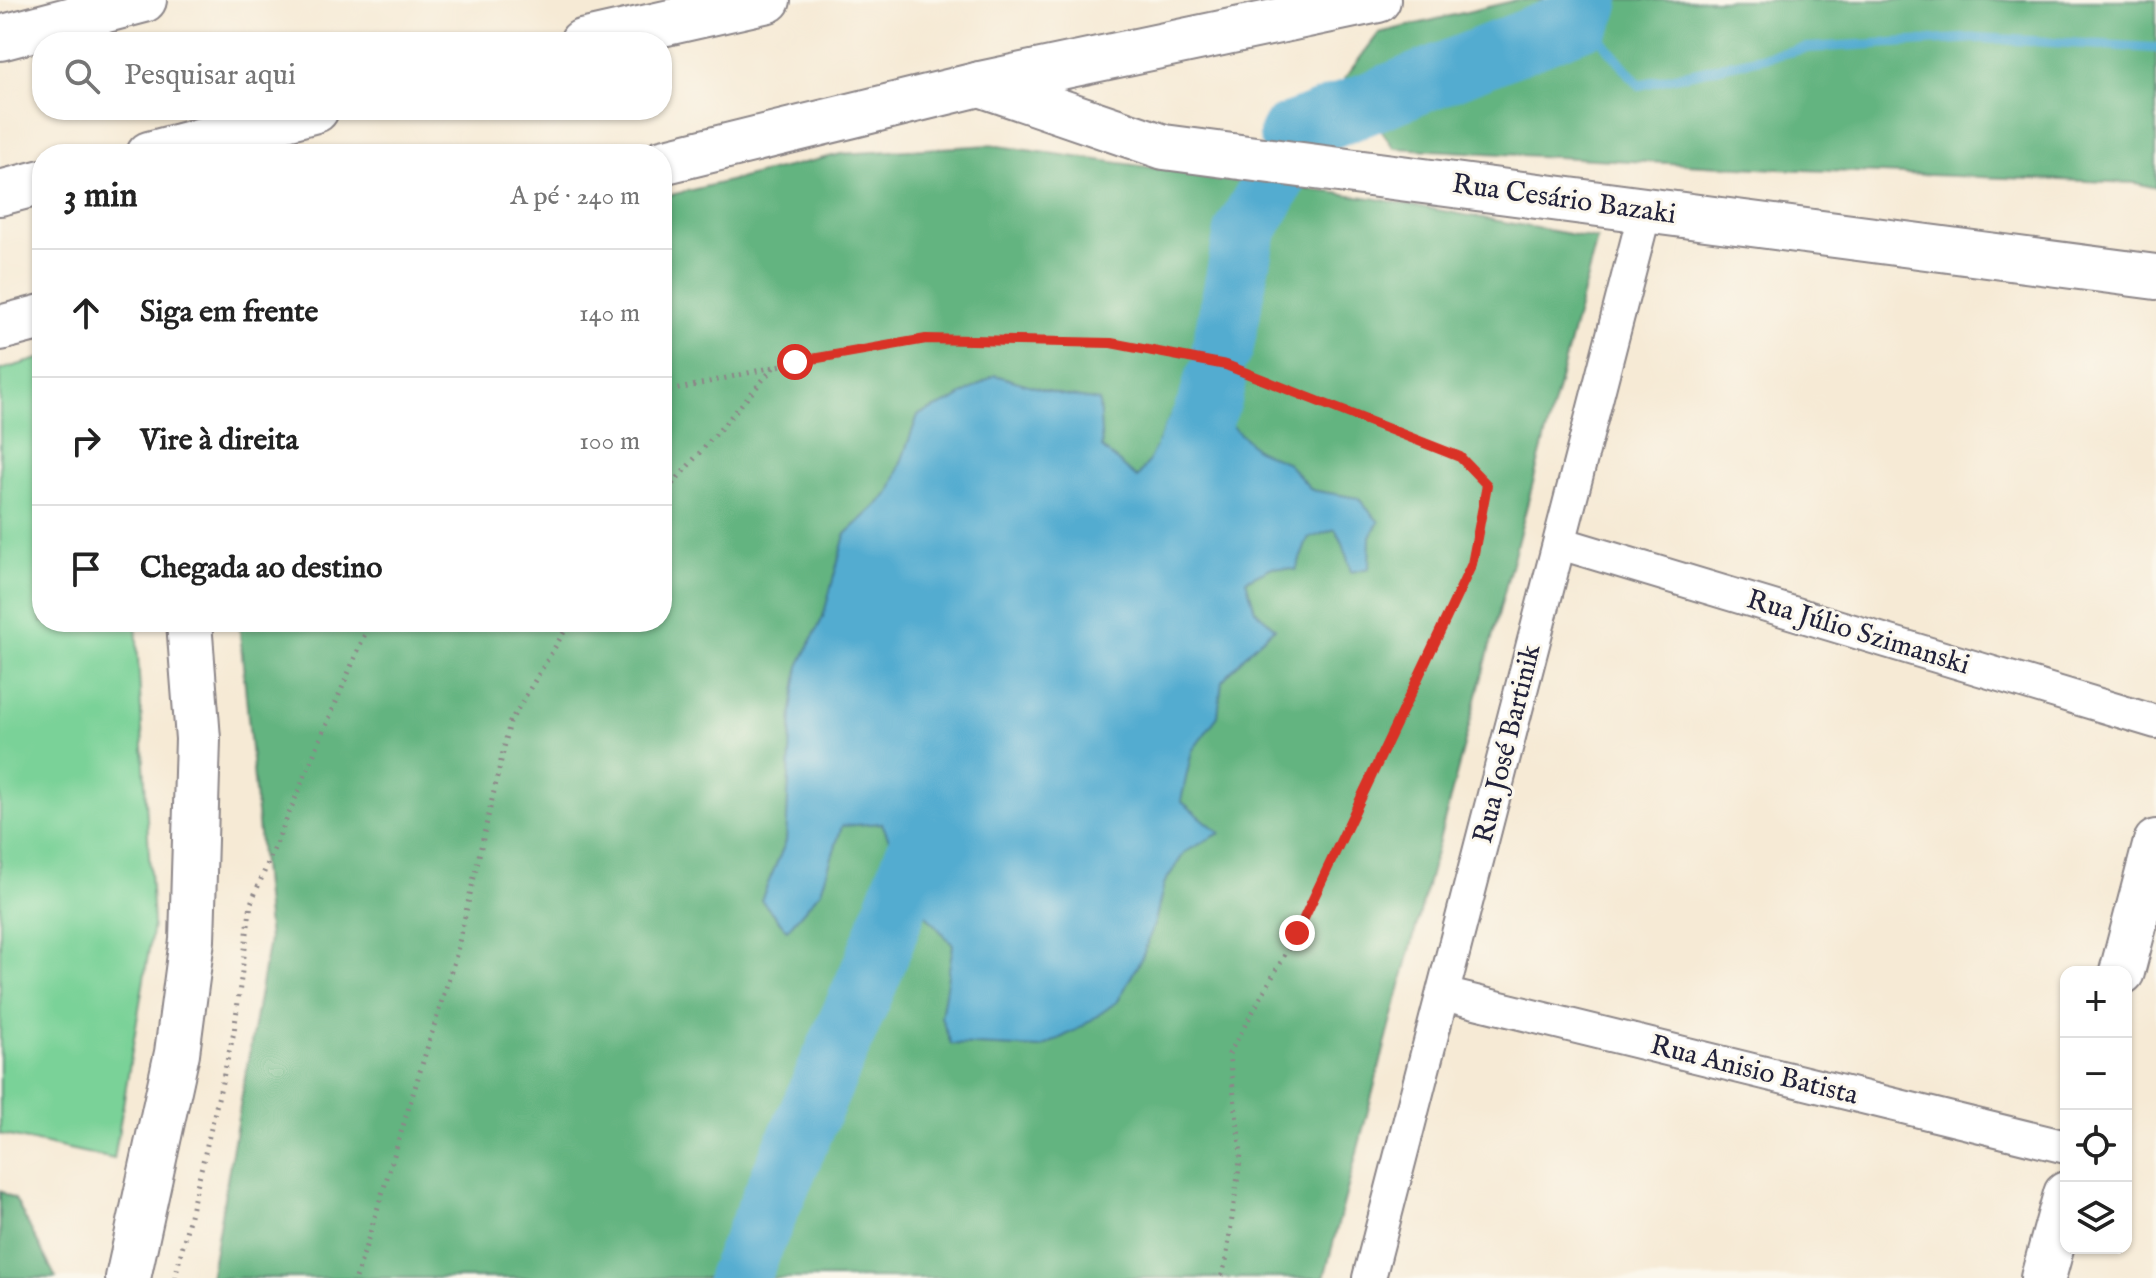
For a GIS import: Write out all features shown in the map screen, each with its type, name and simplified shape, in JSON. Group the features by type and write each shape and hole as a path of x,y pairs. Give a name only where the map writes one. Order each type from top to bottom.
{"main road":[{"path":"626,32 768,0"},
{"path":"672,160 980,84 1378,0"},
{"path":"0,38 117,3"},
{"name":"Rua Cesário Bazaki","path":"980,84 1164,147 2156,277"},
{"path":"187,144 278,120"},
{"path":"0,193 32,185"},
{"path":"0,328 32,320"},
{"path":"128,1278 177,1053 192,940 198,739 190,632"},
{"path":"2124,966 2156,842"},
{"path":"2132,978 2156,984"},
{"path":"2043,1278 2060,1216"}],"street":[{"name":"Rua José Bartinik","path":"1369,1278 1645,211"},
{"name":"Rua Júlio Szimanski","path":"1560,543 2156,722"},
{"name":"Rua Anisio Batista","path":"1443,994 2060,1146"}],"path":[{"path":"672,391 774,367 926,339 1111,343 1226,365 1460,457 1487,485 1472,564 1297,933 1229,1054 1241,1154 1221,1278"},
{"path":"672,484 774,367"},
{"path":"175,1278 234,1032 251,903 366,632"},
{"path":"356,1278 456,955 510,722 564,632"}],"green space":[{"path":"1517,0 2156,0 2156,188 2136,183 1777,169 1394,148 1344,79 1379,33"},
{"path":"991,145 1372,198 1597,239 1324,1278 210,1278 269,940 240,632 672,632 672,195 841,154"},
{"path":"32,361 32,632 137,632 153,925 114,1159 0,1134 0,370"},
{"path":"0,1191 15,1199 56,1278 0,1278"}],"water":[{"path":"995,375 1059,394 1099,401 1102,448 1137,478 1151,458 1172,412 1191,387 1257,450 1286,462 1312,490 1358,498 1379,522 1370,536 1369,568 1351,572 1343,543 1335,529 1308,539 1296,570 1272,567 1246,580 1255,610 1275,628 1222,681 1218,716 1192,751 1181,801 1220,833 1185,852 1164,884 1143,955 1118,1001 1080,1028 1041,1048 951,1044 941,1017 953,945 917,905 882,823 842,826 821,891 787,930 761,900 786,841 792,711 799,666 823,617 845,535 890,493 918,415 952,401"}],"waterway":[{"path":"1290,134 1583,18 1589,0"},
{"path":"1583,18 1639,85 1806,48 1978,38 2156,48"},
{"path":"1223,346 1245,232 1278,174"},
{"path":"1174,482 1209,403 1215,381"},
{"path":"738,1278 872,970 937,799"}],"route":[{"path":"795,362 926,339 1111,343 1226,365 1460,457 1487,485 1472,564 1297,933"}]}
